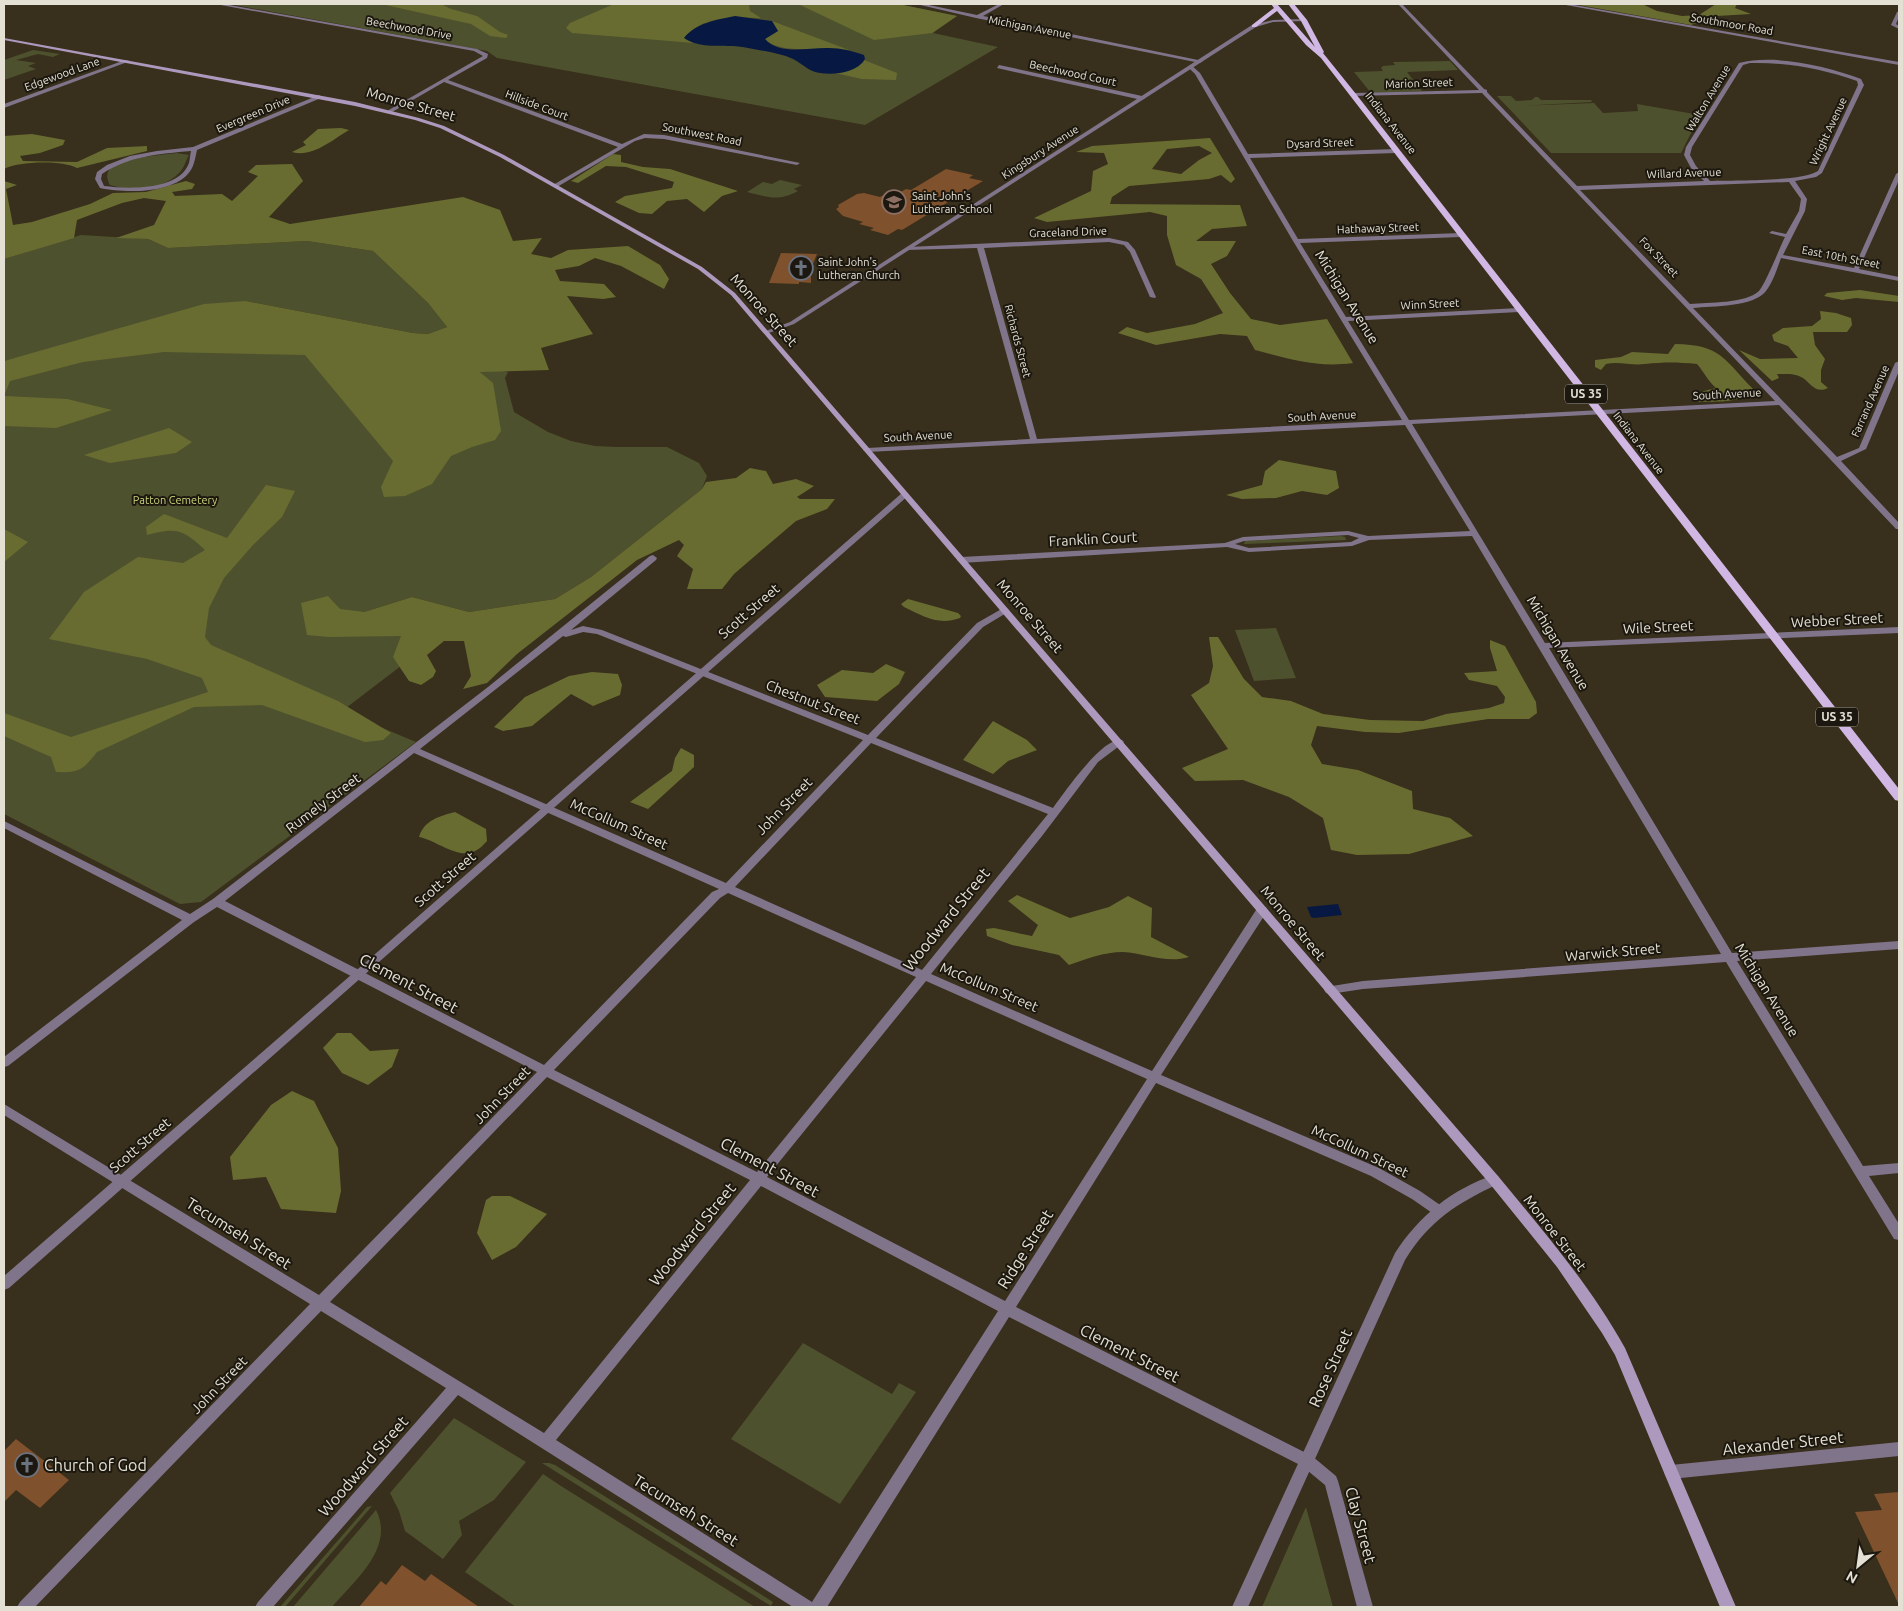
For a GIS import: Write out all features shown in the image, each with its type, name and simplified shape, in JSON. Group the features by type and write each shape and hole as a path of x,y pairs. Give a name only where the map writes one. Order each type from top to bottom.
{"main road":[{"name":"Indiana Avenue","path":"1291,4 1304,20 1323,57"},
{"name":"Indiana Avenue","path":"1275,6 1308,44 1323,57 1354,96 1899,797"},
{"path":"1254,26 1275,6"},
{"name":"Monroe Street","path":"4,39 319,96 417,118 466,137 555,186 715,278 733,294 1494,1180 1599,1313 1620,1352 1728,1607"}],"street":[{"name":"Beechwood Drive","path":"217,4 475,50 486,55 485,58 446,81 390,111"},
{"name":"Michigan Avenue","path":"918,4 1200,61"},
{"path":"970,20 1002,4"},
{"name":"Fox Street","path":"1400,4 1485,91 1899,528"},
{"name":"Southmoor Road","path":"1562,4 1899,64"},
{"path":"1899,12 1893,25 1899,28"},
{"name":"Kingsbury Avenue","path":"766,332 792,323 1254,26 1273,21 1304,20"},
{"name":"Walton Avenue","path":"1708,182 1693,167 1687,155 1689,147 1740,64 1750,60 1771,61 1846,74"},
{"name":"Edgewood Lane","path":"4,106 127,61"},
{"name":"Beechwood Court","path":"999,67 1142,98"},
{"name":"Michigan Avenue","path":"1191,67 1197,73 1343,319 1475,532 1730,958 1899,1235"},
{"name":"Wright Avenue","path":"1791,180 1814,176 1820,172 1861,85 1859,80 1846,74"},
{"name":"Hillside Court","path":"446,81 621,146"},
{"name":"Marion Street","path":"1354,96 1485,91"},
{"name":"Evergreen Drive","path":"194,148 194,158 185,174 160,187 140,190 118,190 102,187 98,179 99,173 111,164 126,158 194,148 319,96"},
{"name":"Southwest Road","path":"555,186 641,136 656,136 797,163"},
{"name":"Dysard Street","path":"1245,156 1396,151"},
{"path":"1856,270 1896,191 1899,174"},
{"path":"1689,306 1736,302 1758,295 1762,291 1802,211 1804,199 1791,180"},
{"name":"Willard Avenue","path":"1577,188 1791,180"},
{"path":"1772,233 1788,236"},
{"name":"Hathaway Street","path":"1296,241 1461,234"},
{"name":"Graceland Drive","path":"980,246 1109,240 1126,243 1133,251 1152,297"},
{"path":"908,249 980,246"},
{"name":"Richards Street","path":"980,246 1034,441"},
{"name":"East 10th Street","path":"1779,256 1899,279"},
{"name":"Winn Street","path":"1343,319 1519,310"},
{"name":"Farrand Avenue","path":"1835,461 1862,448 1899,363"},
{"name":"South Avenue","path":"866,450 1779,403"},
{"name":"Scott Street","path":"4,1284 905,495"},
{"name":"Franklin Court","path":"961,560 1227,545 1249,550 1352,544 1368,538 1475,532"},
{"name":"Rumely Street","path":"4,1063 190,919 217,902 415,750 560,636 654,558"},
{"name":"John Street","path":"25,1607 716,895 727,888 980,625 1005,610"},
{"name":"Chestnut Street","path":"560,636 583,629 599,632 1054,812"},
{"name":"Webber Street","path":"1775,637 1899,630"},
{"name":"Wile Street","path":"1543,646 1775,637"},
{"name":"Woodward Street","path":"546,1442 924,975 1095,760 1119,742"},
{"name":"McCollum Street","path":"415,750 1154,1077 1375,1172 1416,1195 1439,1211"},
{"path":"4,824 190,919"},
{"name":"Clement Street","path":"217,902 759,1179 1008,1309 1308,1461"},
{"name":"Ridge Street","path":"818,1607 1262,910"},
{"name":"Warwick Street","path":"1330,990 1363,985 1899,945"},
{"name":"Tecumseh Street","path":"4,1109 456,1387"},
{"path":"1861,1171 1899,1168"},
{"name":"Rose Street","path":"1240,1607 1400,1257 1410,1239 1424,1222 1439,1211 1474,1189 1494,1180"},
{"path":"456,1387 546,1442"},
{"name":"Woodward Street","path":"264,1607 456,1387"},
{"name":"Tecumseh Street","path":"546,1442 807,1607"},
{"name":"Alexander Street","path":"1670,1472 1899,1449"},
{"name":"Clay Street","path":"1308,1461 1331,1481 1365,1607"}],"green space":[{"path":"229,4 898,4 957,16 933,33 998,47 865,125 497,58 487,51"},
{"path":"381,4 441,4 451,9 477,16 500,32 508,35 506,38 490,36 471,24"},
{"path":"614,4 749,4 750,11 761,18 741,17 710,21 692,30 685,38 694,43 572,33 566,28 570,23"},
{"path":"798,4 898,4 957,16 932,33 874,40"},
{"path":"1573,4 1642,4 1657,11 1682,16 1699,15 1716,4 1737,4 1735,8 1751,14 1717,16 1691,25"},
{"path":"772,21 849,50 792,49 772,44 765,39 778,31"},
{"path":"33,50 60,54 53,57 38,54 16,60 36,63 28,66 36,69 4,80 4,60"},
{"path":"864,60 897,73 896,80 862,79 835,73 863,63"},
{"path":"1450,61 1458,70 1407,72 1422,91 1371,93 1354,72 1383,71 1381,68 1383,66 1395,65 1393,62"},
{"path":"1497,96 1511,96 1516,101 1533,100 1534,97 1538,97 1541,100 1591,100 1592,102 1520,106 1594,103 1603,113 1638,111 1637,104 1700,115 1681,153 1551,153"},
{"path":"341,128 349,130 322,147 307,152 292,152 306,145 303,142 318,129"},
{"path":"32,134 65,140 63,145 40,153 20,156 23,161 77,162 107,148 147,146 147,151 77,168 70,165 40,162 19,164 4,169 4,136"},
{"path":"1210,138 1235,179 1231,183 1221,175 1209,179 1129,186 1112,197 1110,204 1240,205 1247,226 1212,229 1196,241 1236,241 1227,256 1211,264 1230,293 1251,319 1280,325 1327,319 1353,363 1327,364 1303,362 1280,357 1255,350 1247,336 1220,334 1156,345 1118,333 1127,327 1147,333 1195,324 1223,313 1201,279 1176,265 1167,235 1167,216 1150,212 1047,222 1034,218 1091,191 1093,171 1108,164 1104,153 1076,152 1092,146","holes":["1199,146 1212,153 1181,174 1152,169 1167,149"]},
{"path":"177,153 189,155 180,172 166,183 137,189 110,185 108,181 109,170 121,163"},
{"path":"613,154 621,155 621,162 643,167 670,169 738,191 722,196 704,212 687,199 667,201 652,214 639,213 615,202 625,196 672,188 674,182 626,167 606,166 578,183 571,181"},
{"path":"292,164 303,181 269,217 290,224 463,197 500,210 513,241 542,238 531,254 551,258 568,250 628,246 660,265 669,279 664,289 621,266 595,258 579,266 555,270 560,281 604,284 616,297 603,299 567,296 593,334 541,348 549,370 480,372 493,383 501,431 495,440 451,456 432,484 405,496 384,497 381,487 393,461 305,355 164,352 83,362 10,381 4,396 4,361 204,304 246,301 413,333 428,334 447,327 428,303 373,251 307,241 168,248 148,239 116,238 154,225 166,201 144,198 122,203 77,220 74,238 4,259 4,181 17,185 6,189 13,225 32,222 90,204 113,193 146,192 186,181 195,184 192,189 172,192 175,196 222,194 232,201 258,176 248,172 256,165"},
{"path":"780,180 802,185 794,189 798,191 779,197 767,197 747,192 763,182 772,184"},
{"path":"81,235 148,239 168,248 307,241 373,251 428,303 447,327 428,334 413,333 246,301 4,361 4,259"},
{"path":"1860,290 1899,296 1899,302 1856,298 1842,300 1824,296 1827,293"},
{"path":"1820,311 1836,313 1851,318 1852,325 1847,332 1813,332 1815,345 1825,359 1821,370 1821,382 1828,388 1824,390 1817,389 1800,376 1777,374 1779,378 1772,381 1739,350 1760,359 1798,358 1788,346 1774,341 1772,335 1783,328 1812,326 1821,319"},
{"name":"Patton Cemetery","path":"205,323 491,382 480,372 497,370 508,372 505,378 514,412 548,432 571,441 595,446 667,447 699,463 707,476 702,489 591,577 555,599 469,612 412,597 364,612 431,643 342,711 416,742 201,902 180,904 4,814 4,366"},
{"path":"1675,344 1702,347 1720,355 1753,389 1748,394 1735,399 1699,402 1699,394 1716,388 1697,364 1671,362 1616,363 1606,364 1601,370 1595,367 1595,360 1621,357 1632,352 1668,354"},
{"path":"4,396 67,399 112,410 56,428 4,426"},
{"path":"169,428 192,442 176,453 110,463 84,455"},
{"path":"1279,460 1336,471 1339,488 1327,495 1302,491 1276,498 1242,499 1226,495 1262,485 1265,471"},
{"path":"750,468 766,471 773,484 796,479 814,486 797,497 800,499 835,499 827,509 796,521 734,574 722,589 687,589 693,569 677,556 684,545 679,540 637,560 517,654 487,683 463,689 471,676 464,641 444,641 427,655 436,671 433,677 421,685 409,681 393,657 401,636 329,637 307,635 301,603 328,596 340,609 364,612 412,597 469,612 555,599 591,577 702,489 706,482 736,478"},
{"path":"266,485 295,491 282,517 253,545 224,578 209,608 205,637 211,645 338,701 391,733 383,740 365,742 262,705 194,707 97,752 84,767 70,772 56,772 51,757 4,736 4,713 71,737 208,692 202,678 147,659 49,639 84,592 138,557 183,563 205,550 191,538 179,532 165,531 147,535 146,527 164,514 227,538"},
{"path":"4,529 28,542 4,562"},
{"path":"1345,537 1346,540 1244,544 1245,541"},
{"path":"908,599 958,613 961,616 960,618 945,621 931,619 904,607 901,604"},
{"path":"1276,628 1296,678 1254,681 1235,630"},
{"path":"1209,637 1218,637 1244,679 1262,697 1291,701 1323,714 1370,720 1423,721 1446,714 1489,708 1504,703 1505,697 1497,686 1469,680 1464,673 1497,671 1490,648 1490,640 1505,646 1536,702 1537,713 1529,719 1488,719 1399,733 1365,732 1317,726 1311,745 1322,764 1358,770 1412,791 1413,809 1450,818 1473,836 1409,854 1357,855 1331,850 1323,818 1289,797 1243,780 1195,781 1182,768 1228,749 1191,695 1209,683 1213,666"},
{"path":"886,664 905,672 899,684 877,701 825,697 817,685 842,670 873,673"},
{"path":"592,672 618,674 622,685 620,695 593,706 571,694 532,726 503,731 494,727 525,697 569,676"},
{"path":"993,721 1027,740 1037,750 1008,761 993,774 963,760"},
{"path":"681,748 694,755 694,767 648,809 630,802 672,771 675,758"},
{"path":"455,812 486,829 487,841 477,850 461,853 419,837 425,826 433,820"},
{"path":"1017,895 1070,918 1109,907 1128,896 1152,908 1151,937 1189,957 1180,959 1156,958 1116,952 1095,956 1069,965 1059,955 1012,945 987,936 986,929 994,928 1032,936 1038,925 1008,901"},
{"path":"337,1033 351,1033 370,1051 399,1049 392,1067 368,1085 342,1073 323,1048"},
{"path":"292,1091 314,1101 338,1148 341,1191 336,1213 281,1209 266,1177 233,1180 230,1157 271,1105"},
{"path":"492,1196 510,1196 547,1214 516,1247 492,1260 477,1233 486,1200"},
{"path":"803,1343 892,1394 899,1383 916,1392 840,1504 731,1439"},
{"path":"454,1418 526,1462 494,1500 459,1521 462,1535 443,1559 405,1531 399,1511 390,1493"},
{"path":"542,1463 555,1465 773,1602 771,1606"},
{"path":"543,1474 755,1607 516,1607 465,1572"},
{"path":"372,1506 285,1607 280,1607 367,1507"},
{"path":"1306,1507 1333,1607 1262,1607"},
{"path":"376,1510 381,1524 380,1537 370,1563 361,1574 332,1607 293,1607"}],"water":[{"path":"735,16 772,21 778,31 765,39 779,47 787,49 838,49 864,55 865,59 857,67 845,72 820,73 809,69 793,59 777,54 740,47 707,46 684,38 700,26"},
{"path":"1338,904 1342,915 1314,918 1311,917 1307,907"}],"building":[{"name":"Saint John's Lutheran School","path":"946,169 973,175 969,178 983,181 902,230 898,229 888,235 870,230 874,228 859,224 863,222 843,216 836,209 839,207 838,205 857,194 864,193 880,197 887,193 899,193 906,189 911,190"},
{"name":"Saint John's Lutheran Church","path":"781,253 817,254 811,269 811,283 769,283"},
{"name":"Church of God","path":"16,1439 69,1480 40,1508 16,1490 4,1502 4,1451"},
{"path":"1899,1492 1899,1605 1855,1512 1882,1510 1874,1494"},
{"path":"402,1565 425,1581 431,1574 479,1607 359,1607 381,1581 386,1585"}],"place":[{"name":"Saint John's Lutheran School","path":"894,202"},
{"name":"Saint John's Lutheran Church","path":"801,268"},
{"name":"Church of God","path":"27,1465"}]}
